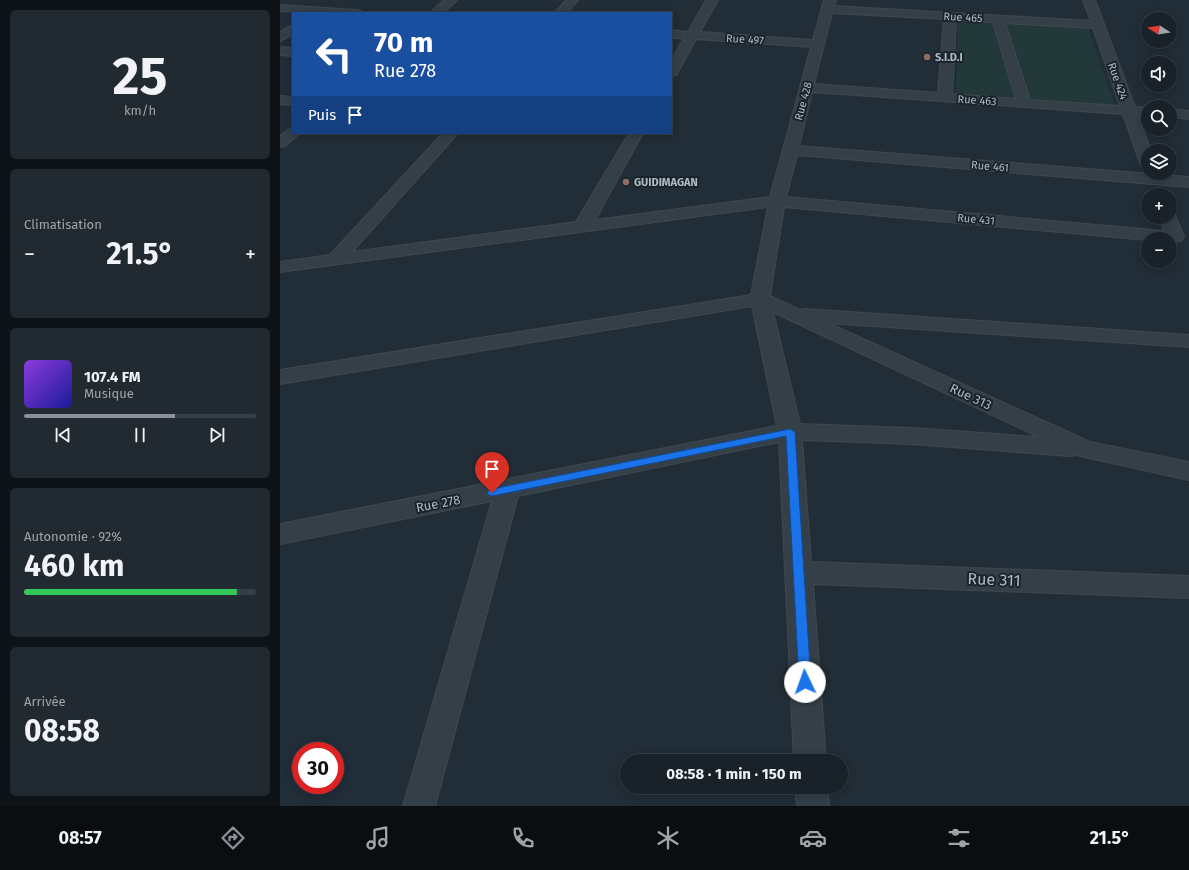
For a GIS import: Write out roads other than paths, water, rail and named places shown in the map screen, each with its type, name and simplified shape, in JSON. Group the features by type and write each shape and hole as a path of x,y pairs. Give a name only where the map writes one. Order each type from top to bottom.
{"street":[{"path":"280,8 318,12 336,0"},
{"path":"437,12 451,0"},
{"path":"562,12 572,0"},
{"path":"672,70 712,0"},
{"name":"Rue 424","path":"1089,0 1141,144"},
{"name":"Rue 465","path":"829,4 950,16 1098,25"},
{"name":"Rue 428","path":"760,299 776,201 829,4"},
{"path":"945,97 950,16"},
{"path":"998,19 1025,104"},
{"path":"280,38 292,30"},
{"name":"Rue 497","path":"672,34 819,44"},
{"path":"280,51 292,52"},
{"name":"Rue 463","path":"807,88 1141,111"},
{"path":"280,100 292,101"},
{"path":"1177,114 1189,115"},
{"path":"280,143 292,134"},
{"path":"280,267 337,258 450,134"},
{"path":"583,226 635,134"},
{"name":"Rue 461","path":"790,150 1141,175"},
{"name":"Rue 461","path":"1177,180 1189,182"},
{"name":"Rue 431","path":"337,258 776,201 1175,237 1170,224"},
{"path":"280,377 760,299 790,432 810,754"},
{"name":"Rue 313","path":"760,299 1085,449 1189,471"},
{"path":"792,314 1189,341"},
{"name":"Rue 278","path":"280,534 508,490 790,432 911,436 1085,449"},
{"path":"419,806 508,490"},
{"name":"Rue 311","path":"798,572 1189,587"},
{"path":"812,794 813,806"}],"place":[{"name":"S.I.D.I","path":"927,57"},
{"name":"GUIDIMAGAN","path":"626,182"}]}
